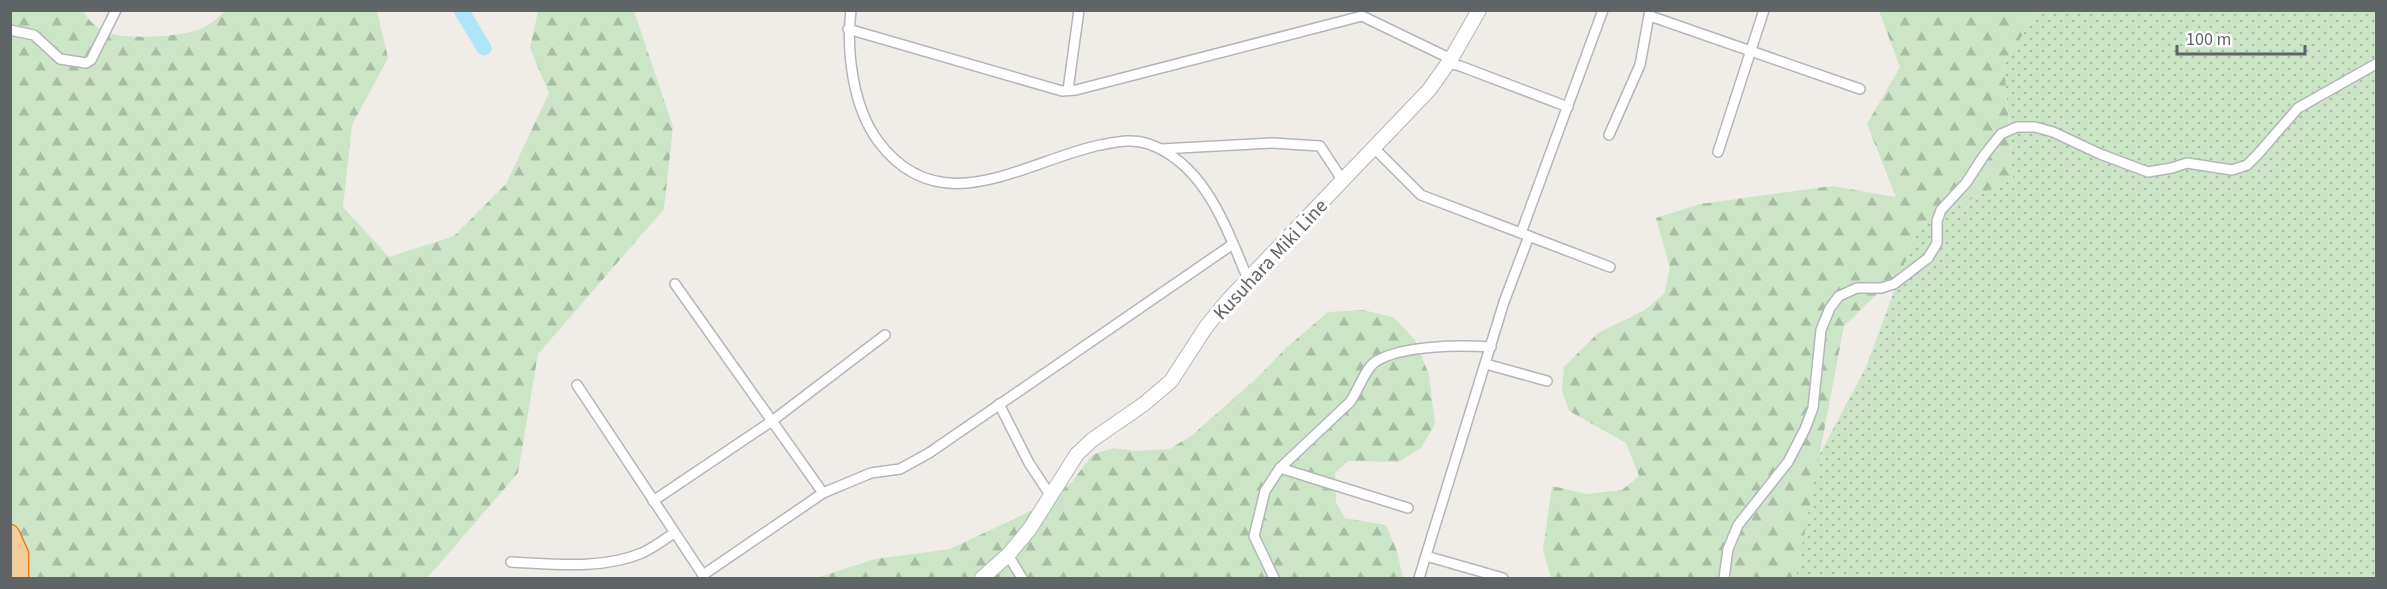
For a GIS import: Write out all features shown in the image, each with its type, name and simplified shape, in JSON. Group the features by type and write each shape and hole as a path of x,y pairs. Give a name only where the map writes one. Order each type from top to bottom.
{"highway":[{"path":"10,534 19,554 19,579"}],"main road":[{"name":"Kusuhara Miki Line","path":"982,579 1008,555 1029,530 1077,454 1092,440 1144,404 1171,381 1206,327 1248,279 1429,90 1450,61 1479,10"}],"street":[{"path":"10,30 34,34 60,59 86,63 91,60 116,10"},
{"path":"851,10 848,29 849,55 868,127 892,158 914,172 931,179 949,183 972,182 1001,177 1086,148 1125,140 1142,142 1174,156 1192,171 1233,244 1248,279"},
{"path":"1068,90 1079,10"},
{"path":"1419,579 1525,235 1603,10"},
{"path":"1718,152 1764,10"},
{"path":"1609,135 1640,65 1650,13 1860,89"},
{"path":"848,29 1062,91 1362,16 1460,66 1568,107"},
{"path":"1724,579 1728,549 1738,525 1788,462 1806,429 1813,408 1821,330 1830,308 1839,296 1857,288 1881,288 1894,284 1928,258 1937,243 1937,221 1941,210 1966,183 2001,134 2017,127 2044,130 2148,172 2187,163 2232,170 2247,165 2298,108 2376,64"},
{"path":"1159,149 1272,143 1320,146 1343,181"},
{"path":"1374,148 1421,195 1610,267"},
{"path":"577,385 703,575 823,493 872,473 900,469 917,461 1233,244"},
{"path":"675,284 823,493"},
{"path":"653,501 772,421 885,335"},
{"path":"1274,579 1254,536 1264,491 1280,468 1350,402 1359,390 1369,368 1375,362 1398,352 1414,349 1468,345 1491,347"},
{"path":"1486,364 1547,381"},
{"path":"999,404 1029,463 1050,495"},
{"path":"1280,468 1408,508"},
{"path":"511,562 581,565 620,560 644,552 674,533"},
{"path":"1008,555 1022,579"},
{"path":"1426,556 1503,579"}],"green space":[{"path":"10,11 83,11 92,23 106,32 144,37 177,35 198,30 218,18 224,11 377,11 388,58 352,125 343,207 389,257 454,236 506,184 549,93 530,48 538,11 634,11 673,127 664,209 538,354 518,473 429,576 431,578 11,578"},
{"path":"1879,11 2039,11 2004,62 2013,179 1919,224 1902,270 1844,326 1796,578 1551,578 1543,550 1552,486 1587,494 1622,490 1639,476 1626,443 1569,411 1562,391 1564,367 1598,333 1645,310 1664,294 1670,268 1656,218 1700,204 1832,186 1896,197 1867,124 1900,67"},
{"path":"2039,11 2376,11 2376,578 1754,578 1866,367 1919,224 2013,179 2004,62"},
{"path":"1363,310 1393,317 1415,340 1429,375 1435,424 1421,448 1398,462 1348,461 1335,473 1336,502 1345,518 1386,525 1397,551 1403,578 816,578 875,559 950,549 1039,507 1072,482 1092,455 1113,448 1137,451 1169,449 1191,436 1328,312"}],"waterway":[{"path":"461,10 484,48"}]}
